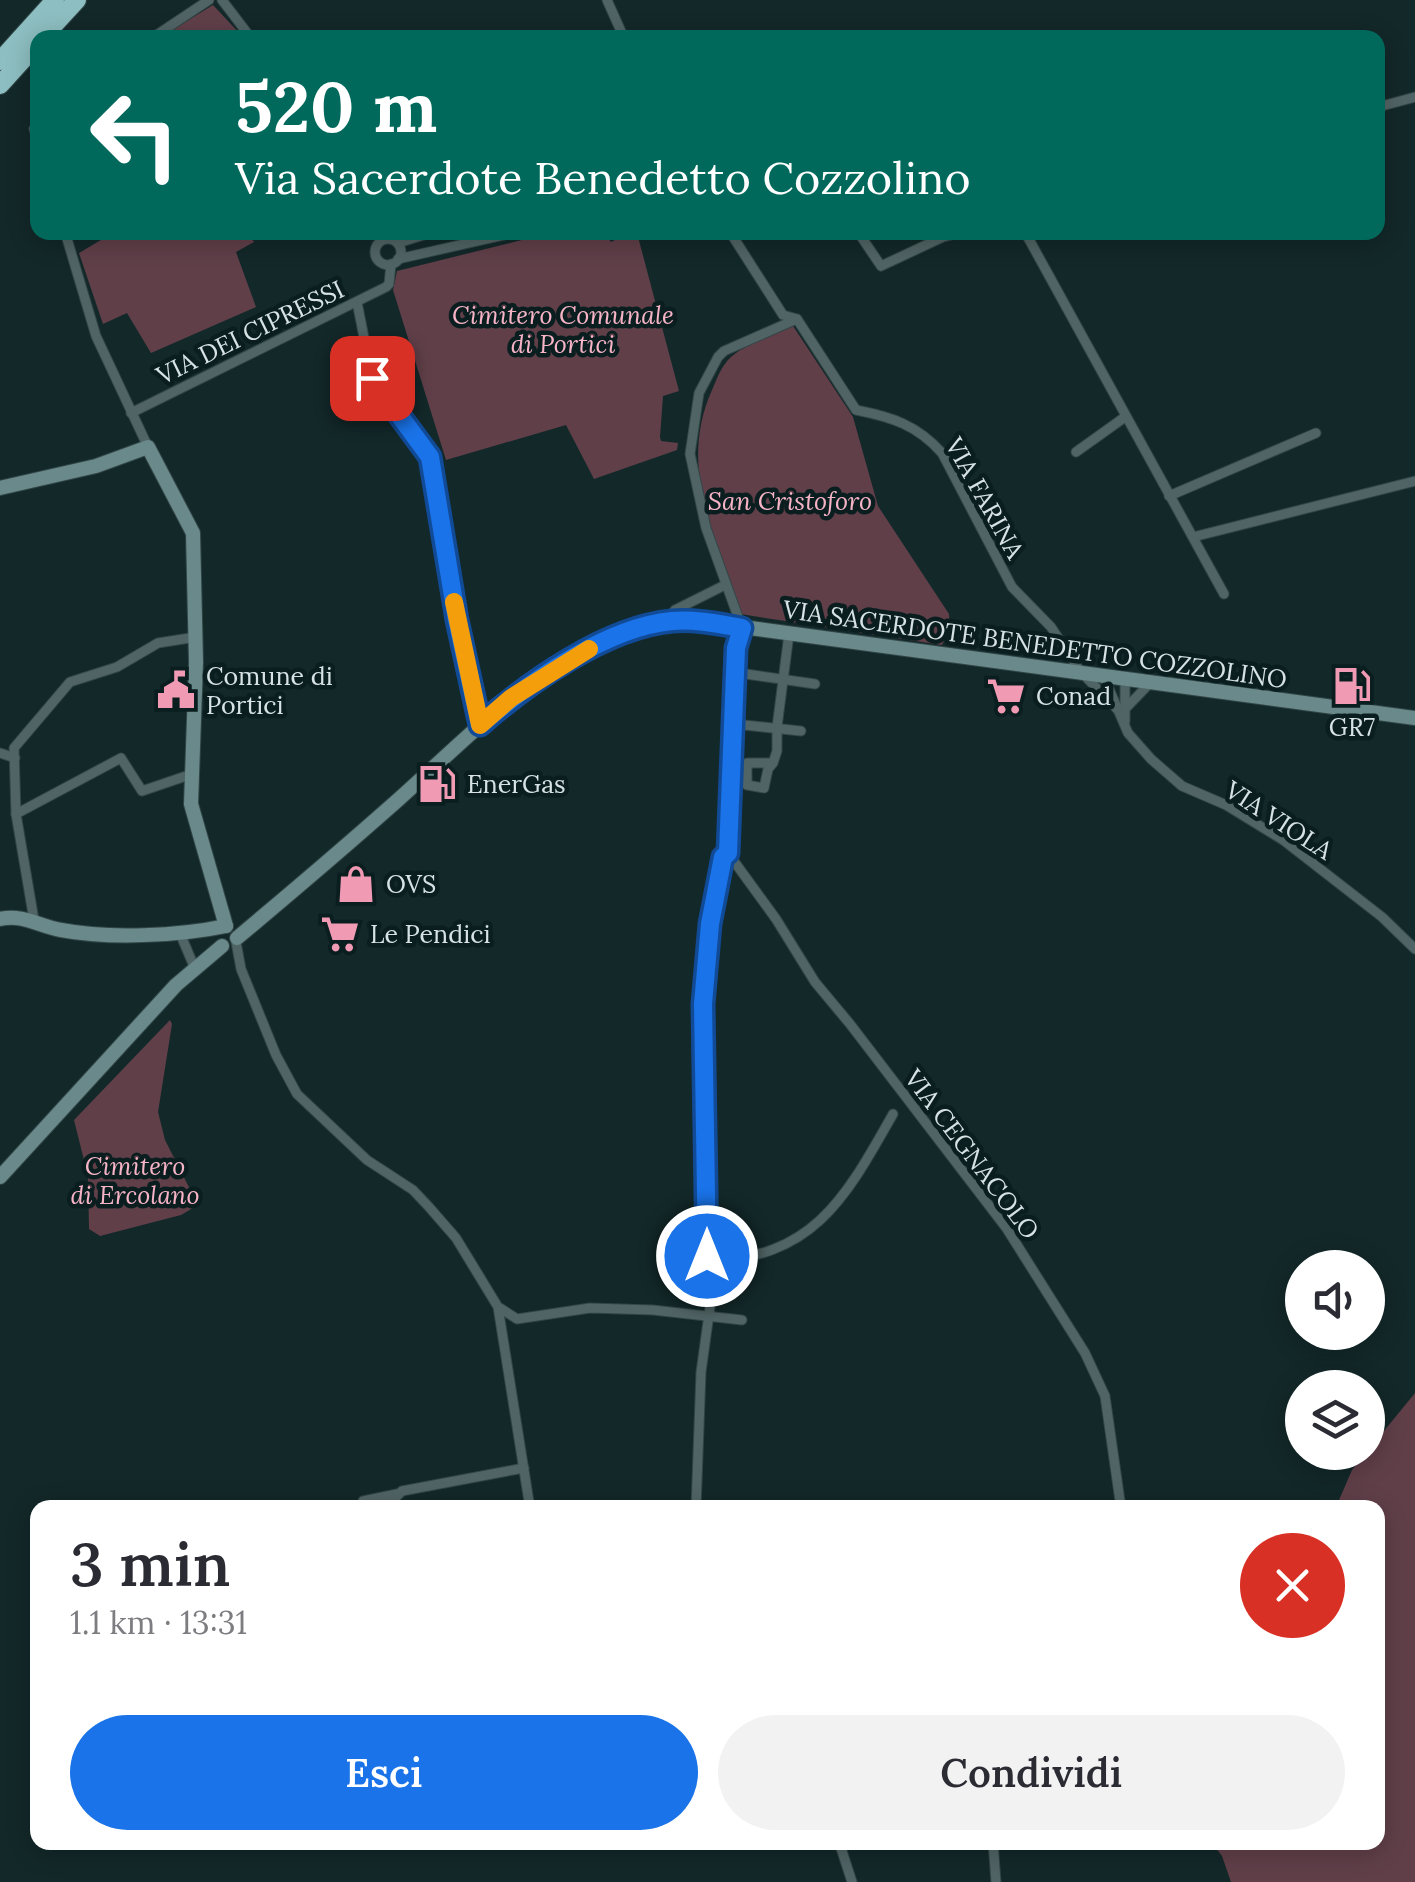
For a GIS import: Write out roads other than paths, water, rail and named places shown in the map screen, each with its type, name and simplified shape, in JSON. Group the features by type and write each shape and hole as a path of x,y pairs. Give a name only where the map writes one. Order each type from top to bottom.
{"highway":[{"path":"0,61 55,0"},
{"path":"49,30 77,0"},
{"path":"0,85 30,51"}],"main road":[{"path":"0,488 80,470 148,447 193,534 196,638 191,804 226,936 185,931 108,934 60,930 20,917 0,919"},
{"name":"VIA SACERDOTE BENEDETTO COZZOLINO","path":"183,979 193,964 226,936 269,912 511,698 579,653 666,621 691,620 1415,718"},
{"name":"VIA SACERDOTE BENEDETTO COZZOLINO","path":"0,1178 226,936"}],"street":[{"path":"164,30 209,0"},
{"path":"222,0 245,30"},
{"path":"606,0 620,30"},
{"path":"1385,104 1415,97"},
{"path":"67,240 96,336 148,447"},
{"path":"374,240 386,287 401,251 398,243"},
{"path":"376,248 381,240"},
{"path":"392,240 408,240"},
{"path":"379,262 395,262 484,240"},
{"name":"VIA FARINA","path":"735,240 783,315 797,319 856,410 898,419 929,438 942,453 1012,587 1052,626 1080,671"},
{"path":"863,240 881,266 937,240"},
{"path":"1030,240 1224,594"},
{"name":"VIA DEI CIPRESSI","path":"132,413 386,287"},
{"path":"356,302 372,378 430,457 457,620 480,725"},
{"path":"696,1500 710,1306 703,1004 710,924 723,857 728,853 736,648 742,628 706,528 690,454 700,393 718,357 797,319"},
{"path":"1076,452 1125,416"},
{"path":"1170,496 1316,433"},
{"path":"1193,537 1415,482"},
{"path":"666,621 675,610 725,585"},
{"path":"773,763 778,751 776,728 789,634"},
{"path":"34,920 16,814 14,748 70,682 117,666 158,643 196,638"},
{"path":"1080,671 1121,709 1151,682"},
{"path":"746,674 815,684"},
{"name":"VIA VIOLA","path":"1103,676 1121,709 1124,724 1151,760 1182,786 1226,805 1283,840 1382,917 1415,949"},
{"name":"VIA VIOLA","path":"1121,709 1125,678"},
{"path":"744,725 801,731"},
{"path":"0,753 15,758"},
{"path":"16,814 121,758 142,791 192,774"},
{"name":"VIA CEGNACOLO","path":"728,853 815,982 1007,1229 1085,1353 1105,1396 1120,1500"},
{"path":"185,931 193,964"},
{"path":"226,936 276,1055 298,1094 367,1160 414,1190 456,1238 498,1307 529,1500"},
{"path":"707,1261 736,1260 796,1242 833,1207 862,1168 893,1114"},
{"path":"498,1307 516,1318 590,1308 659,1310 742,1320"},
{"path":"362,1500 524,1468"},
{"path":"397,1494 397,1500"},
{"path":"841,1850 852,1882"},
{"path":"994,1850 996,1882"}],"place":[{"name":"GR7","path":"1352,686"},
{"name":"Comune di Portici","path":"176,690"},
{"name":"Conad","path":"1006,696"},
{"name":"EnerGas","path":"437,784"},
{"name":"OVS","path":"356,884"},
{"name":"Le Pendici","path":"340,934"}],"park label":[{"name":"Cimitero Comunale di Portici","path":"563,330"},
{"name":"San Cristoforo","path":"790,501"},
{"name":"Cimitero di Ercolano","path":"135,1180"}]}
